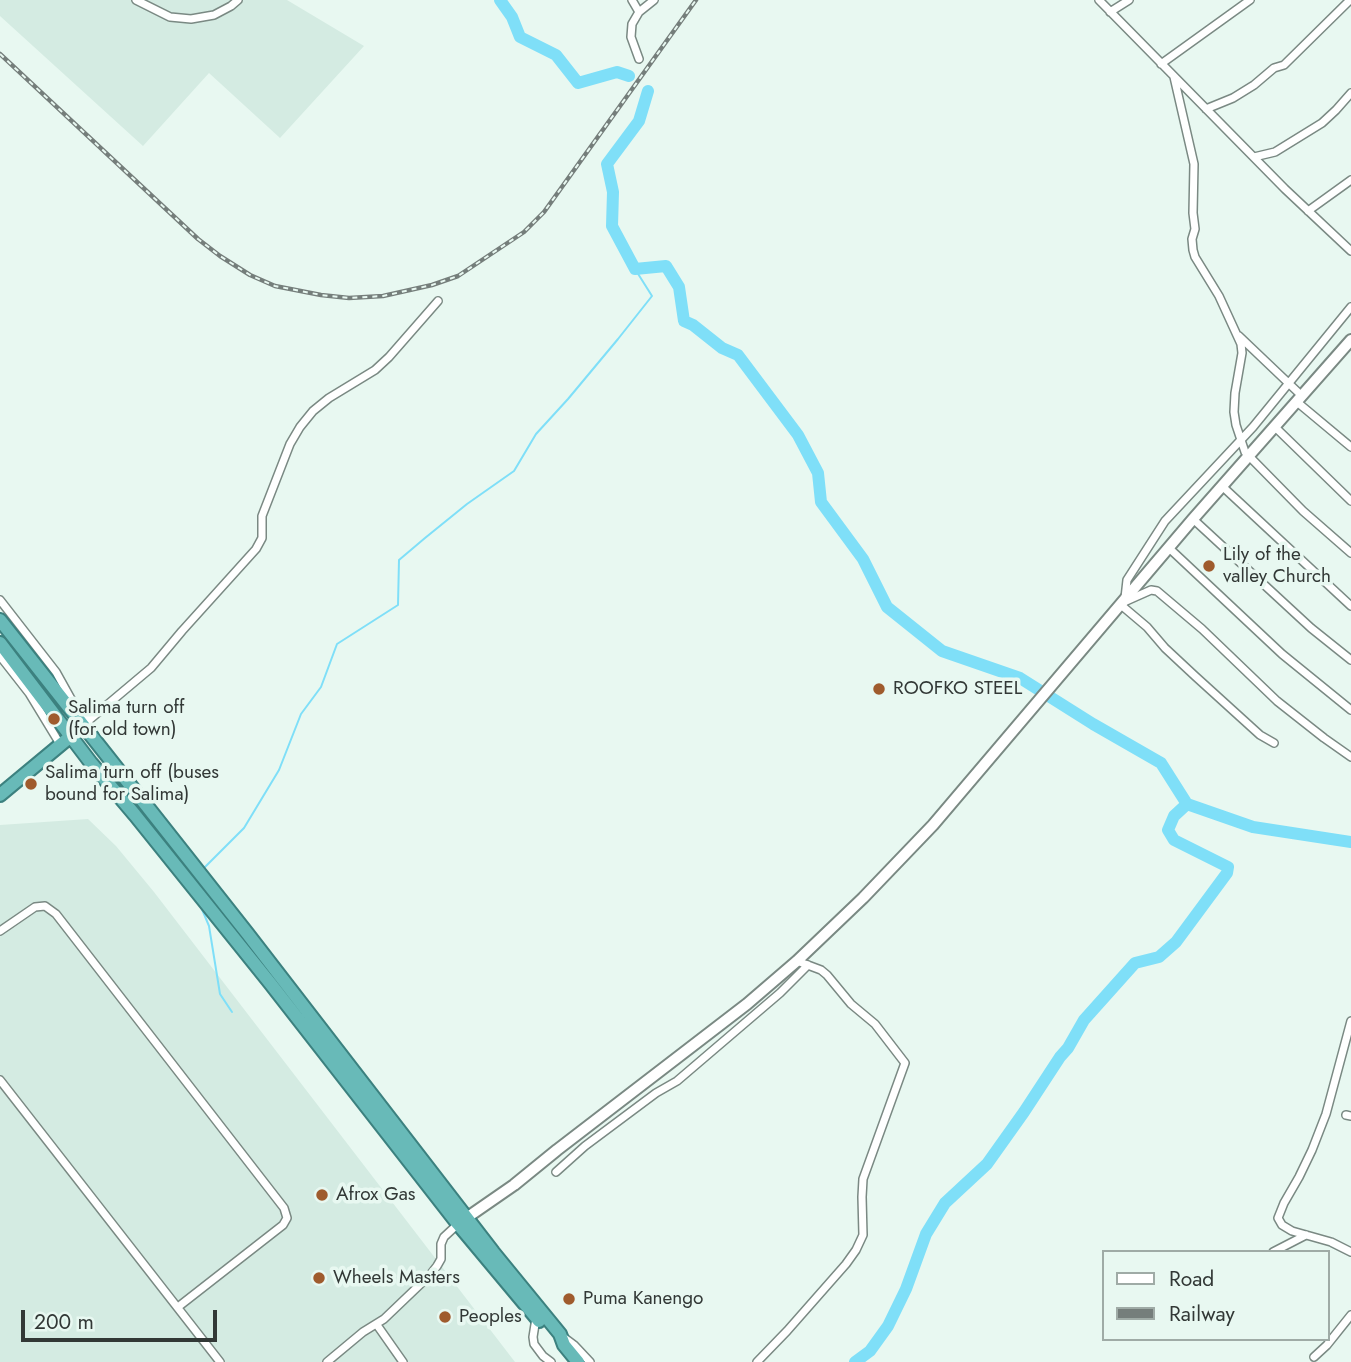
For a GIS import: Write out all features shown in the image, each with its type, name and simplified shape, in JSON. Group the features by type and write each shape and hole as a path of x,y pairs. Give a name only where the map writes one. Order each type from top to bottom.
{"highway":[{"path":"0,620 86,724 247,933 536,1318 555,1339 562,1339"},
{"path":"0,643 65,740 278,993 578,1362"},
{"path":"0,795 86,724"}],"main road":[{"path":"462,1221 514,1185 556,1150 695,1046 797,961 863,898 933,825 1193,519 1351,340"}],"street":[{"path":"135,0 180,19 214,15 237,0"},
{"path":"632,0 639,12"},
{"path":"639,59 631,37 632,24 639,12 654,0"},
{"path":"1099,0 1308,212 1351,251"},
{"path":"1110,12 1129,0"},
{"path":"1161,64 1250,0"},
{"path":"1206,109 1233,98 1274,68 1284,65 1350,0"},
{"path":"1174,77 1194,164 1193,250 1219,296 1241,344 1234,412 1245,453 1351,553"},
{"path":"1254,157 1275,152 1322,123 1351,93"},
{"path":"1308,212 1351,180"},
{"path":"0,600 56,671 86,724 150,668 256,549 262,538 262,516 290,444 313,411 375,370 438,301"},
{"path":"1122,603 1127,580 1165,521 1253,427 1351,307"},
{"path":"1237,334 1351,447"},
{"path":"1275,427 1351,501"},
{"path":"1223,487 1351,606"},
{"path":"1193,519 1311,628 1351,660"},
{"path":"1169,548 1282,654 1351,710"},
{"path":"1122,603 1151,590 1157,591 1202,629 1279,702 1351,757"},
{"path":"1122,603 1165,649 1260,735 1274,743"},
{"path":"0,656 65,740"},
{"path":"0,931 35,907 45,906 56,914 284,1208 287,1218 283,1225 178,1307"},
{"path":"757,1362 856,1250 863,1235 863,1179 905,1063 875,1024 851,1004 832,979 821,970 797,961"},
{"path":"556,1172 585,1146 656,1093 677,1081 780,993 808,965"},
{"path":"1351,1021 1326,1114 1300,1177 1278,1218 1282,1225 1292,1231 1331,1242 1351,1252"},
{"path":"0,1080 220,1362"},
{"path":"327,1362 363,1332 377,1325 437,1266 441,1259 444,1237 462,1221"},
{"path":"1277,1250 1307,1235"},
{"path":"1314,1357 1351,1315"},
{"path":"536,1318 534,1344 551,1362"},
{"path":"377,1325 403,1362"},
{"path":"562,1339 574,1345 590,1362"}],"shaded area":[{"path":"0,0 287,0 364,46 280,138 209,73 143,146 0,16"},
{"path":"88,819 116,846 154,892 515,1362 0,1362 0,825"}],"waterway":[{"path":"500,0 512,17 520,37 556,55 578,83 617,72 629,76"},
{"path":"648,91 639,121 607,164 613,192 612,226 635,269 666,266 679,287 684,321 722,348 738,355 798,435 818,473 821,502 863,559 887,607 942,651 1020,678 1161,763 1187,804 1253,827 1351,842"},
{"path":"204,868 244,828 279,770 301,714 321,687 337,644 398,605 399,560 467,504 514,471 536,434 652,296 635,269"},
{"path":"855,1362 870,1351 888,1326 906,1289 926,1234 945,1203 987,1164 1068,1048 1084,1020 1135,963 1159,957 1176,942 1227,873 1228,867 1174,840 1168,830 1174,816 1187,804"},
{"path":"201,907 209,926 220,994 232,1012"}],"railway":[{"path":"0,54 198,239 250,275 275,286 321,295 349,298 383,296 458,276 524,232 544,212 696,0"}],"place":[{"name":"Lily of the valley Church","path":"1209,566"},
{"name":"ROOFKO STEEL","path":"879,689"},
{"name":"Salima turn off (for old town)","path":"54,719"},
{"name":"Salima turn off (buses bound for Salima)","path":"31,784"},
{"name":"Afrox Gas","path":"322,1195"},
{"name":"Wheels Masters","path":"319,1278"},
{"name":"Puma Kanengo","path":"569,1299"},
{"name":"Peoples","path":"445,1317"}]}
